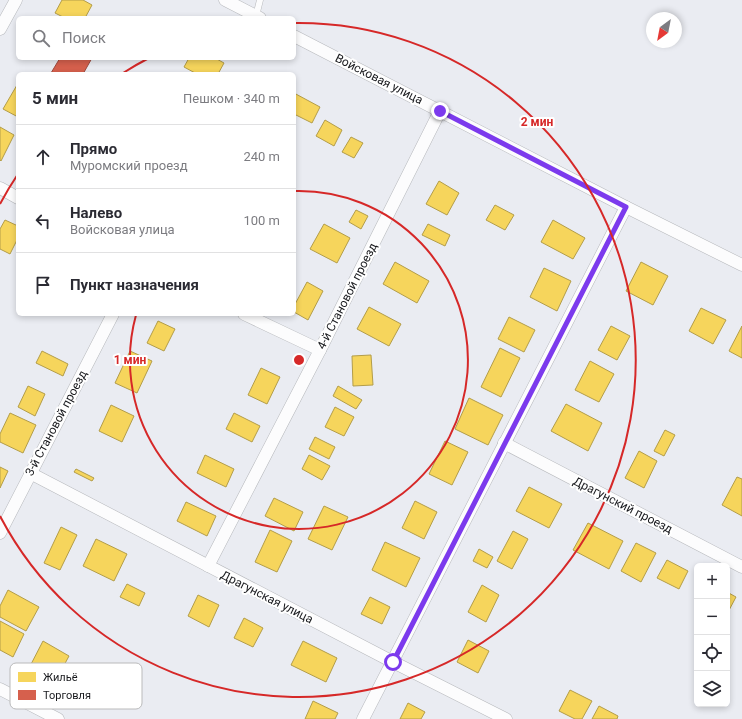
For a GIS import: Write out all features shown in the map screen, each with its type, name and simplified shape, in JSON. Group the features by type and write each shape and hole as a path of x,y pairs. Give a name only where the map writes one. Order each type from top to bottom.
{"street":[{"path":"0,29 16,0"},
{"path":"225,0 256,16"},
{"name":"Войсковая улица","path":"296,37 742,265"},
{"name":"4-й Становой проезд","path":"208,566 320,350 440,111"},
{"path":"0,188 16,197"},
{"path":"363,719 626,207"},
{"name":"3-й Становой проезд","path":"0,533 112,316"},
{"path":"248,316 320,350"},
{"name":"Драгунский проезд","path":"504,443 742,567"},
{"name":"Драгунская улица","path":"30,473 393,662 506,719"},
{"path":"0,689 10,694"},
{"path":"39,709 58,719"}],"lane":[{"path":"258,16 260,0"}],"building: Жильё":[{"path":"62,0 83,0 92,5 86,16 61,16 55,13"},
{"path":"188,60 219,60 224,63 219,72 193,72 184,67"},
{"path":"16,87 16,116 3,109"},
{"path":"296,94 320,107 312,123 296,115"},
{"path":"325,120 342,130 334,146 316,136"},
{"path":"0,127 14,135 1,161 0,160"},
{"path":"351,137 363,143 354,158 342,152"},
{"path":"439,181 459,193 447,215 426,204"},
{"path":"495,205 514,215 505,230 486,220"},
{"path":"356,210 368,216 361,229 349,222"},
{"path":"5,220 16,225 16,242 10,254 0,249 0,229"},
{"path":"553,220 585,238 573,259 541,242"},
{"path":"324,224 350,238 337,263 310,249"},
{"path":"428,224 450,235 445,246 422,235"},
{"path":"395,262 429,281 417,303 383,284"},
{"path":"641,262 668,276 653,305 626,291"},
{"path":"544,268 571,281 557,311 530,297"},
{"path":"307,282 323,291 308,320 296,313 296,302"},
{"path":"369,307 401,324 389,346 357,329"},
{"path":"701,308 726,320 713,344 689,331"},
{"path":"509,317 535,330 524,352 498,339"},
{"path":"158,321 175,329 164,351 147,343"},
{"path":"611,326 630,336 617,360 598,350"},
{"path":"742,326 742,358 729,351"},
{"path":"500,348 520,358 501,397 481,387"},
{"path":"42,351 68,364 63,376 36,363"},
{"path":"130,351 152,361 137,393 115,383"},
{"path":"371,355 373,385 353,386 352,356"},
{"path":"590,361 614,374 599,402 575,390"},
{"path":"261,368 280,377 267,404 248,395"},
{"path":"28,386 45,394 35,416 18,407"},
{"path":"338,386 362,400 356,409 333,396"},
{"path":"469,398 503,415 488,445 455,429"},
{"path":"566,404 602,423 588,451 551,431"},
{"path":"111,405 134,416 122,442 99,431"},
{"path":"335,407 354,417 344,436 325,427"},
{"path":"10,413 36,425 23,453 0,442 0,434"},
{"path":"234,413 260,426 252,442 226,429"},
{"path":"665,430 675,435 664,456 654,451"},
{"path":"315,437 335,447 329,459 309,449"},
{"path":"445,441 468,452 452,485 429,474"},
{"path":"639,451 657,461 644,488 625,478"},
{"path":"205,455 234,469 226,487 197,473"},
{"path":"309,455 330,466 322,480 302,469"},
{"path":"0,467 8,471 0,488"},
{"path":"76,469 94,478 92,481 74,472"},
{"path":"737,477 742,479 742,516 722,505"},
{"path":"529,487 562,504 549,528 516,511"},
{"path":"274,498 303,512 294,531 265,516"},
{"path":"415,501 437,512 424,539 402,528"},
{"path":"186,502 216,516 207,536 177,521"},
{"path":"324,506 348,517 332,550 308,539"},
{"path":"588,523 623,541 609,569 573,550"},
{"path":"61,527 77,535 60,570 44,563"},
{"path":"270,530 292,541 277,572 255,562"},
{"path":"513,531 528,539 512,569 497,561"},
{"path":"96,539 127,554 114,581 83,566"},
{"path":"385,542 420,558 406,587 372,570"},
{"path":"636,543 656,553 641,582 621,571"},
{"path":"479,549 493,557 487,568 473,561"},
{"path":"667,560 688,571 679,589 657,578"},
{"path":"127,584 145,593 139,606 120,597"},
{"path":"482,585 499,595 486,622 468,612"},
{"path":"8,590 39,607 26,631 0,617 0,606"},
{"path":"730,594 736,597 730,608"},
{"path":"198,595 219,605 209,627 188,616"},
{"path":"370,597 390,607 382,624 361,614"},
{"path":"244,618 263,628 253,647 234,638"},
{"path":"0,621 24,634 13,657 0,650"},
{"path":"468,640 489,651 478,673 457,662"},
{"path":"43,641 69,656 65,663 32,663"},
{"path":"303,641 337,658 326,682 291,665"},
{"path":"570,690 592,701 582,719 575,719 559,711"},
{"path":"313,701 338,713 335,719 305,719"},
{"path":"408,703 425,712 421,719 400,719"},
{"path":"599,706 618,716 617,719 592,719"}],"building: Торговля":[{"path":"59,60 91,60 84,72 52,72"}],"route":[{"path":"393,662 626,207 440,111"}]}
